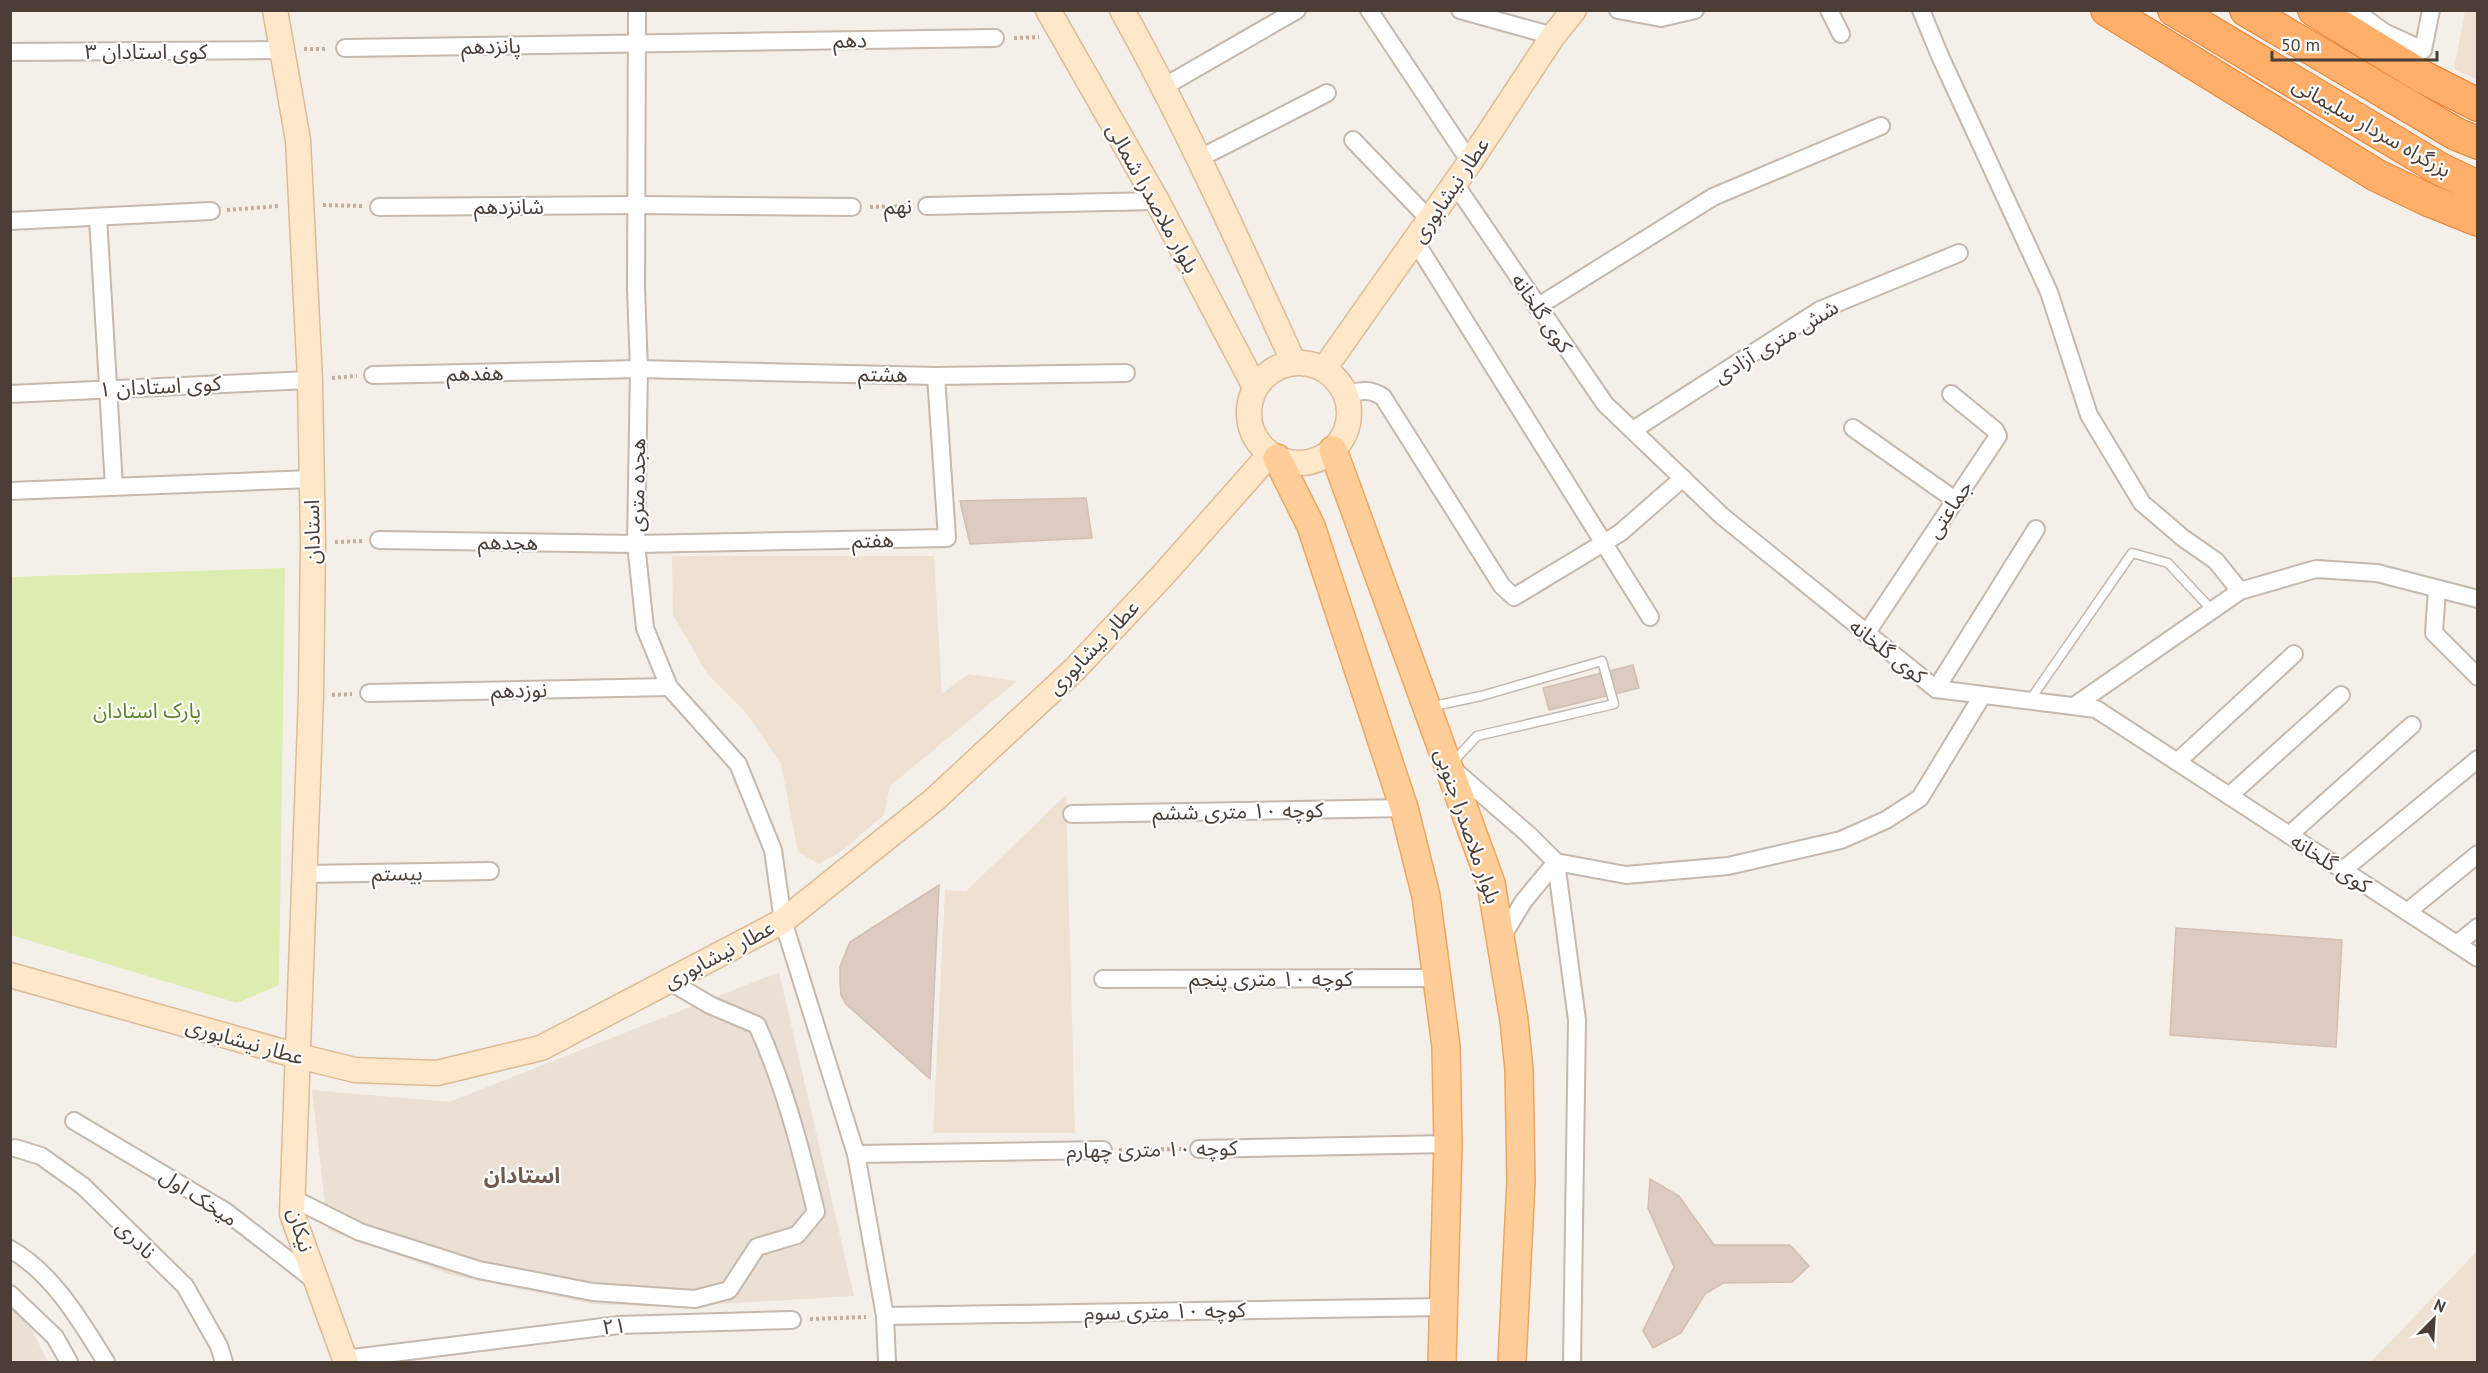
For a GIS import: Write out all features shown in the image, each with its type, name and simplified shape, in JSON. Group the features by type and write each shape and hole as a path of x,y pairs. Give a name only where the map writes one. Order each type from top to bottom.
{"highway":[{"path":"2107,10 2376,175 2428,200 2478,220"},
{"name":"بزرگراه سردار سلیمانی","path":"2174,10 2440,169 2478,187"},
{"name":"بزرگراه سردار سلیمانی","path":"2246,10 2456,134 2478,143"},
{"path":"2314,10 2423,77 2478,105"}],"main road":[{"name":"استادان","path":"275,10 298,140 310,380 313,543 311,696 298,1056"},
{"name":"بلوار ملاصدرا شمالی","path":"1048,10 1157,201 1255,387"},
{"path":"1122,10 1165,86 1294,363"},
{"name":"عطار نیشابوری","path":"1323,369 1415,242 1553,36 1574,10"},
{"path":"1273,456 1304,463 1322,458 1333,450 1345,434 1349,413 1346,394 1340,384 1323,369 1306,363 1294,363 1272,370 1255,387 1249,402 1249,423 1256,439 1273,456 1311,526 1404,808 1426,896 1446,1046 1448,1144 1442,1362"},
{"name":"بلوار ملاصدرا جنوبی","path":"1333,450 1491,883 1502,937 1515,1030 1520,1136 1519,1257 1512,1362"},
{"name":"عطار نیشابوری","path":"10,975 355,1070 437,1073 541,1048 783,921 934,800 1075,669 1273,456"},
{"name":"نیکان","path":"298,1056 292,1214 345,1360"}],"street":[{"name":"هجده متری","path":"637,10 636,289 639,369 636,544 645,628 669,687 738,764 773,850 783,921 856,1155 885,1317 887,1362"},
{"path":"1165,86 1297,10"},
{"path":"1369,10 1470,162"},
{"path":"1460,10 1553,36"},
{"path":"1618,10 1661,18 1695,10"},
{"path":"1829,10 1841,34"},
{"path":"1921,10 2049,292 2089,415 2142,502 2183,538 2216,561 2240,591"},
{"path":"2354,10 2384,32 2423,50 2431,10"},
{"name":"دهم","path":"637,43 995,38"},
{"name":"پانزدهم","path":"345,48 637,43"},
{"name":"کوی استادان ۳","path":"10,52 282,50"},
{"path":"1200,158 1326,93"},
{"path":"1537,307 1713,197 1881,126"},
{"path":"1353,140 1430,220"},
{"name":"کوی گلخانه","path":"1455,184 1605,404 1722,516 1936,689 2096,709 2478,958"},
{"name":"نهم","path":"927,206 1157,201"},
{"path":"638,205 852,207"},
{"name":"شانزدهم","path":"379,207 638,205"},
{"path":"10,220 211,211"},
{"path":"98,216 114,487"},
{"path":"1415,242 1650,617"},
{"name":"شش متری آزادی","path":"1633,430 1820,310 1959,253"},
{"name":"هفدهم","path":"373,375 639,369"},
{"name":"هشتم","path":"639,369 936,376 1126,373"},
{"name":"هفتم","path":"636,544 947,538 936,376"},
{"name":"کوی استادان ۱","path":"10,394 310,380"},
{"path":"1346,394 1364,390 1375,392 1383,397 1502,586 1514,597 1620,534 1683,478"},
{"name":"جماعتی","path":"1866,634 1998,436 1995,430 1951,394"},
{"path":"1853,428 1955,500"},
{"path":"10,492 311,479"},
{"path":"1936,689 2036,529"},
{"name":"هجدهم","path":"380,540 636,544"},
{"path":"2074,706 2240,591 2316,569 2377,573 2478,599"},
{"path":"2437,589 2434,633 2478,677"},
{"path":"2177,762 2294,654"},
{"name":"نوزدهم","path":"369,693 669,687"},
{"path":"2229,796 2341,694"},
{"path":"1449,766 1529,835 1556,862 1626,875 1728,866 1840,840 1886,820 1920,798 1982,696"},
{"path":"2289,835 2412,725"},
{"path":"2343,870 2478,759"},
{"name":"کوچه ۱۰ متری ششم","path":"1072,814 1404,808"},
{"path":"2407,912 2478,854"},
{"path":"1502,937 1523,902 1556,862"},
{"path":"1556,862 1577,1020 1572,1362"},
{"name":"بیستم","path":"304,874 490,871"},
{"path":"2457,944 2478,927"},
{"name":"کوچه ۱۰ متری پنجم","path":"1103,979 1438,978"},
{"path":"292,1198 360,1232 479,1270 593,1292 695,1299 729,1290 757,1247 798,1234 816,1212 807,1174 770,1053 757,1025 710,1005 669,981"},
{"name":"میخک اول","path":"74,1121 225,1211 318,1283"},
{"name":"کوچه ۱۰ متری چهارم","path":"1199,1149 1448,1144"},
{"name":"نادری","path":"15,1148 40,1156 83,1186 184,1287 219,1346 224,1362"},
{"name":"کوچه ۱۰ متری چهارم","path":"856,1155 1103,1150"},
{"path":"10,1249 28,1259 75,1314 106,1362"},
{"path":"10,1294 55,1337 69,1362"},
{"name":"کوچه ۱۰ متری سوم","path":"885,1317 1445,1307"},
{"name":"۲۱","path":"345,1360 619,1325 792,1320"}],"lane":[{"path":"2030,701 2132,553 2168,563 2211,609"},
{"path":"1427,707 1481,696 1602,661 1614,704 1477,736 1449,766"}],"path":[{"path":"995,38 1063,36"},
{"path":"282,50 345,48"},
{"path":"211,211 302,205 379,207"},
{"name":"نهم","path":"852,207 927,206"},
{"path":"310,380 373,375"},
{"path":"313,543 380,540"},
{"path":"311,696 369,693"},
{"name":"کوچه ۱۰ متری چهارم","path":"1103,1150 1199,1149"},
{"path":"792,1320 885,1317"}],"shaded area":[{"path":"2465,11 2477,11 2477,80 2454,69"},
{"path":"672,556 934,556 942,694 968,674 1017,681 890,786 884,815 842,851 819,864 798,852 781,764 747,714 708,675 673,615"},
{"path":"1066,795 1075,1133 933,1133 945,890 966,891"},
{"path":"779,972 854,1296 666,1307 593,1304 452,1275 328,1230 312,1090 449,1102"},
{"path":"2477,1251 2477,1362 2371,1362"},
{"path":"11,1299 17,1301 48,1362 11,1362"}],"green space":[{"name":"پارک استادان","path":"285,568 279,985 237,1003 11,935 11,577"}],"building":[{"path":"1086,498 1092,538 970,544 960,501"},
{"path":"1633,665 1639,688 1549,710 1543,688"},
{"path":"939,885 930,1079 846,1004 841,995 840,967 850,942"},
{"path":"2176,928 2342,940 2336,1047 2170,1035"},
{"path":"1650,1179 1679,1196 1714,1245 1790,1245 1809,1266 1792,1282 1723,1283 1705,1294 1681,1333 1653,1348 1643,1331 1674,1267 1648,1208"}],"district":[{"name":"استادان","path":"522,1175"}]}
